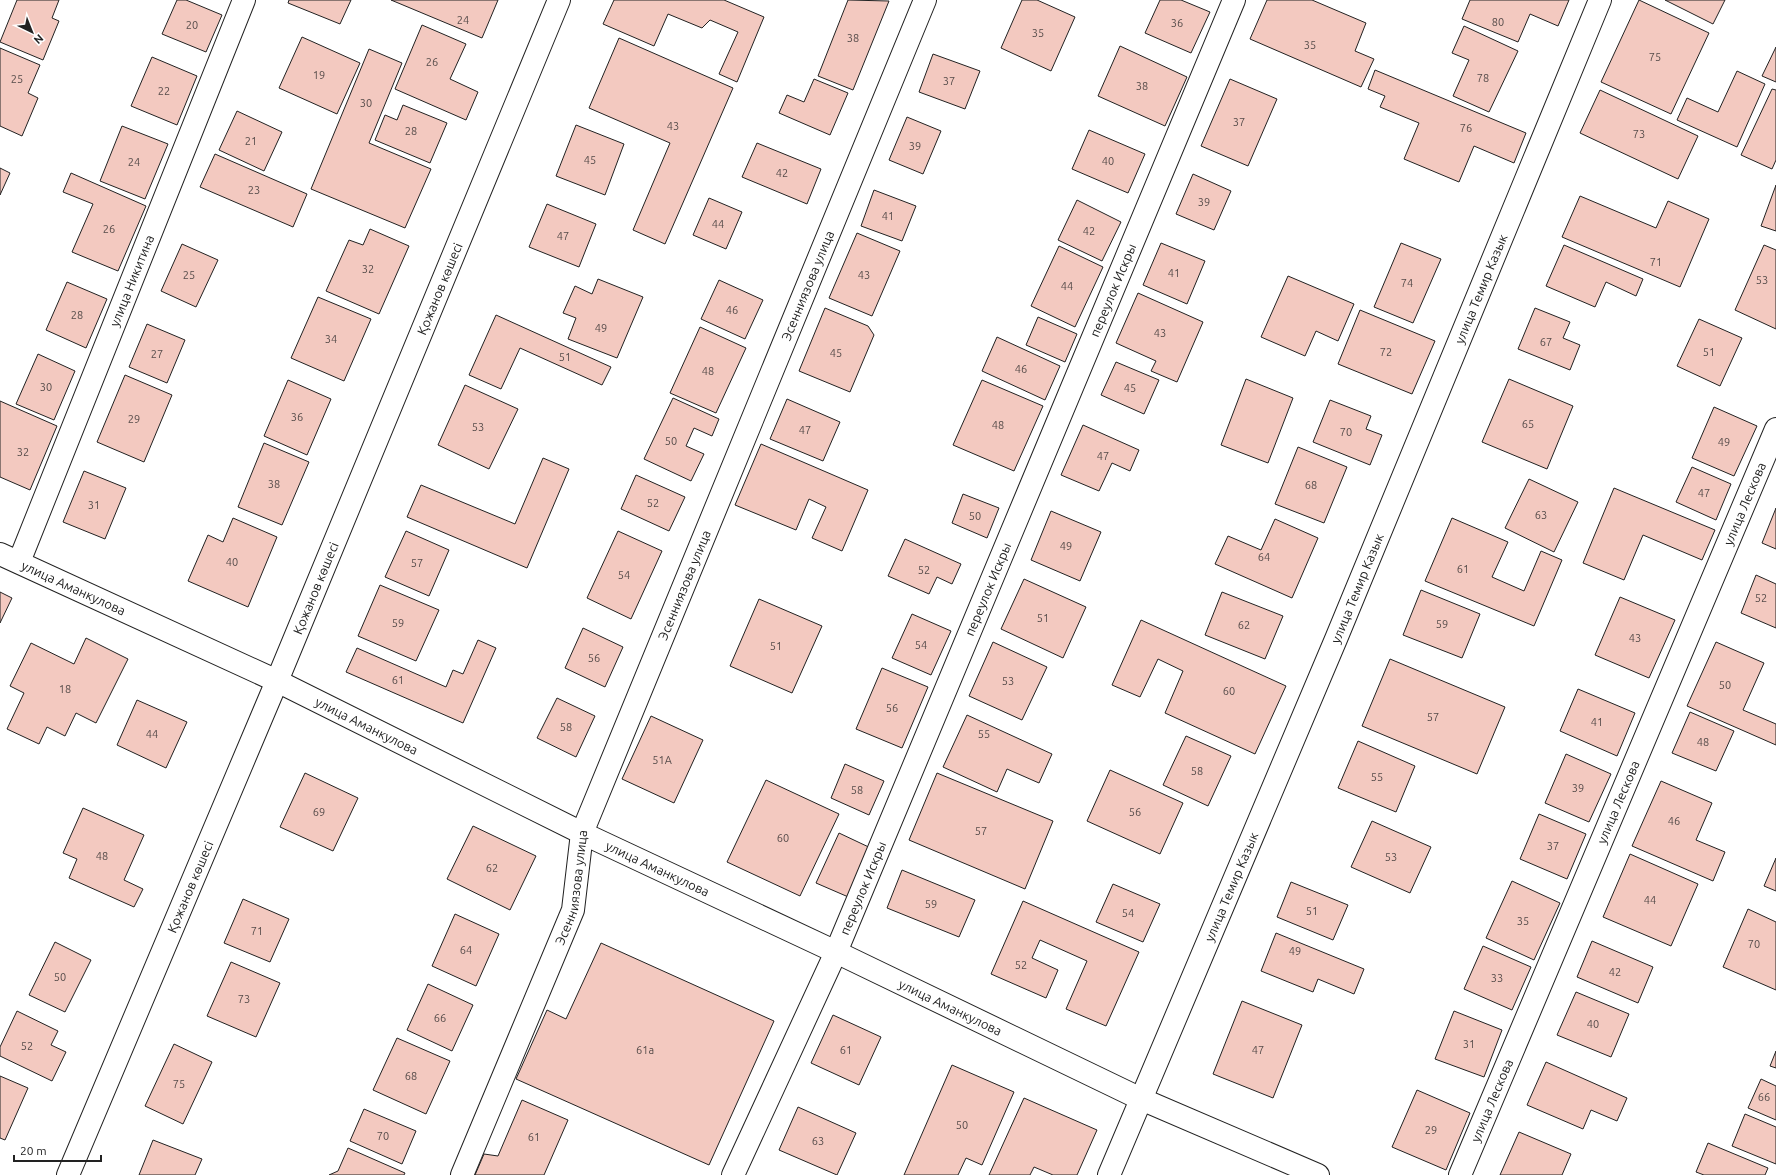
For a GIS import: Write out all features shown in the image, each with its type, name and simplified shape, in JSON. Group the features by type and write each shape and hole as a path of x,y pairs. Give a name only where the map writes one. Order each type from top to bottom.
{"street":[{"name":"улица Никитина","path":"9,558 244,0"},
{"name":"Қожанов көшесі","path":"68,1175 277,681 559,0"},
{"name":"Эсенниязова улица","path":"462,1175 573,910 582,833 925,0"},
{"name":"переулок Искры","path":"733,1175 836,952 1234,0"},
{"name":"улица Темир Казык","path":"1110,1175 1332,646 1600,0"},
{"name":"улица Лескова","path":"1460,1175 1776,428"},
{"name":"улица Аманкулова","path":"9,558 277,681 582,833 836,952 1141,1099 1318,1175"}],"building":[{"path":"17,0 59,0 52,18 59,21 43,60 0,42"},
{"path":"177,0 186,0 222,15 206,52 162,34"},
{"path":"289,0 351,0 340,24 288,3"},
{"path":"391,0 498,0 482,38"},
{"path":"614,0 724,0 764,17 737,82 719,74 738,32 710,20 702,28 668,14 654,46 603,24"},
{"path":"848,0 889,1 853,90 818,76"},
{"path":"1022,0 1037,0 1075,17 1051,71 1001,48"},
{"path":"1160,0 1181,0 1210,12 1191,53 1145,33"},
{"path":"1267,0 1312,0 1366,23 1355,51 1374,59 1361,87 1250,39"},
{"path":"1470,0 1569,0 1558,26 1530,14 1518,42 1462,19"},
{"path":"1639,0 1709,33 1671,114 1601,82"},
{"path":"1665,0 1725,0 1713,24"},
{"path":"422,25 466,44 450,79 478,92 466,120 395,89"},
{"path":"1464,26 1518,51 1489,112 1453,96 1469,60 1452,53"},
{"path":"302,37 360,63 337,114 279,88"},
{"path":"619,38 733,88 665,244 633,230 670,143 589,108"},
{"path":"1120,46 1187,77 1165,126 1098,96"},
{"path":"1776,47 1776,82 1762,76"},
{"path":"0,48 40,65 28,93 38,98 22,136 0,126"},
{"path":"369,49 402,63 369,143 431,169 405,228 311,189"},
{"path":"933,54 980,71 965,109 919,92"},
{"path":"152,57 197,76 177,125 131,106"},
{"path":"1375,70 1526,133 1514,163 1474,146 1459,182 1404,159 1419,123 1380,107 1385,96 1368,89"},
{"path":"1737,71 1765,84 1737,147 1677,120 1687,98 1718,112"},
{"path":"814,79 848,93 830,135 779,113 787,95 804,102"},
{"path":"1230,79 1277,99 1248,166 1201,146"},
{"path":"1772,89 1776,90 1776,160 1772,169 1741,155"},
{"path":"1600,90 1698,136 1678,179 1580,133"},
{"path":"403,105 447,123 430,163 375,140 385,115 397,120"},
{"path":"237,111 282,132 264,171 219,150"},
{"path":"907,117 941,131 923,174 889,160"},
{"path":"576,125 624,144 605,195 556,176"},
{"path":"122,126 168,144 145,199 100,181"},
{"path":"1089,130 1145,154 1128,193 1072,169"},
{"path":"757,143 821,169 807,204 742,177"},
{"path":"215,154 307,194 293,227 200,187"},
{"path":"0,168 10,173 0,195"},
{"path":"71,173 146,206 118,271 72,252 93,204 63,192"},
{"path":"1193,174 1231,191 1214,230 1176,214"},
{"path":"1776,185 1776,231 1761,226"},
{"path":"874,190 916,206 902,241 861,226"},
{"path":"1580,196 1656,228 1668,201 1709,219 1680,287 1562,237"},
{"path":"709,198 742,212 726,249 693,235"},
{"path":"1077,200 1121,222 1102,261 1058,240"},
{"path":"547,204 596,224 579,267 529,247"},
{"path":"370,229 409,246 379,314 326,291 349,240 363,245"},
{"path":"857,233 900,251 872,316 829,298"},
{"path":"1161,243 1205,261 1187,304 1143,285"},
{"path":"1401,243 1441,259 1413,323 1374,307"},
{"path":"182,244 218,260 196,307 161,291"},
{"path":"1564,245 1643,279 1636,296 1606,282 1595,307 1546,286"},
{"path":"1764,245 1776,250 1776,329 1735,310"},
{"path":"1059,246 1103,267 1075,327 1031,306"},
{"path":"1288,276 1354,304 1338,341 1316,331 1305,356 1261,337"},
{"path":"598,279 643,297 617,358 568,339 576,318 563,313 575,286 592,294"},
{"path":"719,280 763,300 745,339 701,319"},
{"path":"67,282 107,299 86,348 46,330"},
{"path":"1138,293 1203,322 1177,382 1151,371 1156,361 1116,343"},
{"path":"318,297 371,319 344,381 291,358"},
{"path":"825,308 868,326 874,335 850,392 799,371"},
{"path":"1535,308 1570,322 1563,338 1580,345 1570,370 1518,349"},
{"path":"1360,310 1435,341 1412,394 1338,364"},
{"path":"496,315 611,367 602,385 520,348 501,389 469,375"},
{"path":"1038,317 1077,334 1065,362 1026,345"},
{"path":"1699,319 1742,338 1720,386 1677,366"},
{"path":"147,324 185,340 167,383 129,367"},
{"path":"700,327 746,348 716,413 670,393"},
{"path":"997,337 1060,366 1045,400 982,371"},
{"path":"38,354 75,371 54,420 16,404"},
{"path":"1116,362 1159,380 1144,414 1101,395"},
{"path":"125,375 172,395 144,462 97,442"},
{"path":"1246,379 1293,398 1268,463 1221,445"},
{"path":"1509,379 1573,406 1547,469 1482,442"},
{"path":"288,380 331,399 307,455 264,436"},
{"path":"982,380 1043,406 1014,471 953,445"},
{"path":"465,385 518,409 489,469 438,445"},
{"path":"673,398 719,419 712,436 694,428 686,446 704,454 691,481 644,459"},
{"path":"787,399 840,422 823,461 770,439"},
{"path":"1330,400 1371,416 1366,429 1382,435 1370,465 1313,442"},
{"path":"0,401 57,426 30,490 0,477"},
{"path":"1714,407 1757,426 1734,476 1692,458"},
{"path":"1083,425 1139,450 1130,471 1112,463 1099,491 1061,475"},
{"path":"264,443 309,462 282,525 238,507"},
{"path":"761,444 868,490 842,551 812,538 826,507 809,499 796,530 735,505"},
{"path":"1298,447 1347,467 1324,523 1275,504"},
{"path":"543,458 569,469 527,568 407,517 421,485 515,524"},
{"path":"1692,467 1731,484 1716,520 1676,502"},
{"path":"84,471 126,488 105,539 63,522"},
{"path":"636,475 685,497 669,531 621,509"},
{"path":"1529,479 1578,502 1554,552 1505,528"},
{"path":"1614,488 1715,530 1702,560 1643,535 1624,580 1583,563"},
{"path":"963,494 999,508 987,538 952,523"},
{"path":"1776,508 1776,549 1762,543"},
{"path":"1051,511 1101,532 1080,581 1031,560"},
{"path":"233,518 277,537 248,607 188,581 208,535 223,542"},
{"path":"1452,518 1508,542 1492,577 1524,591 1541,551 1562,560 1534,626 1425,581"},
{"path":"1275,519 1318,538 1292,598 1215,564 1228,536 1261,550"},
{"path":"406,531 449,550 429,596 385,577"},
{"path":"618,531 662,551 631,619 587,598"},
{"path":"905,539 961,564 952,584 937,577 929,594 888,576"},
{"path":"1756,575 1776,584 1776,628 1741,613"},
{"path":"1024,579 1086,607 1063,658 1001,629"},
{"path":"380,585 439,610 416,661 358,636"},
{"path":"1421,590 1480,614 1462,658 1403,635"},
{"path":"0,592 12,598 0,623"},
{"path":"1222,592 1283,616 1265,659 1205,635"},
{"path":"1620,597 1675,620 1649,678 1595,655"},
{"path":"759,599 822,626 792,693 730,666"},
{"path":"912,614 951,631 931,675 892,658"},
{"path":"1141,620 1286,686 1255,754 1165,713 1183,671 1158,659 1140,697 1112,685"},
{"path":"583,628 623,647 605,687 565,668"},
{"path":"86,638 128,659 96,723 76,713 65,736 47,727 39,744 7,729 24,693 10,686 31,643 74,664"},
{"path":"478,640 496,648 463,723 346,672 357,648 446,687 453,670 463,674"},
{"path":"993,642 1047,667 1022,720 969,696"},
{"path":"1716,642 1764,663 1743,710 1776,724 1776,745 1687,706"},
{"path":"1390,659 1505,707 1477,774 1362,726"},
{"path":"882,668 928,687 902,748 856,729"},
{"path":"1578,689 1635,713 1617,756 1560,731"},
{"path":"557,698 595,716 576,757 537,738"},
{"path":"137,700 187,722 166,768 117,745"},
{"path":"1690,712 1734,731 1716,771 1672,753"},
{"path":"967,715 1052,754 1039,783 1007,769 997,792 943,767"},
{"path":"651,716 703,740 674,803 622,779"},
{"path":"1186,736 1231,756 1208,806 1163,785"},
{"path":"1358,741 1415,766 1396,812 1338,788"},
{"path":"1566,754 1611,774 1589,822 1545,803"},
{"path":"845,764 884,781 869,815 831,798"},
{"path":"1110,770 1183,803 1160,854 1087,821"},
{"path":"305,773 358,798 333,851 280,827"},
{"path":"937,773 1053,821 1025,889 909,840"},
{"path":"766,780 839,814 800,896 727,862"},
{"path":"1661,781 1712,803 1696,840 1725,852 1713,881 1632,846"},
{"path":"83,808 144,835 124,880 143,889 134,907 69,878 77,859 63,853"},
{"path":"1539,814 1586,834 1567,879 1520,859"},
{"path":"1372,821 1431,847 1410,893 1351,867"},
{"path":"473,826 536,856 510,910 447,879"},
{"path":"839,833 875,850 853,899 816,883"},
{"path":"1630,854 1698,884 1671,946 1603,917"},
{"path":"1776,858 1776,891 1764,886"},
{"path":"902,870 975,900 959,937 887,908"},
{"path":"1512,881 1560,903 1534,960 1486,938"},
{"path":"1291,882 1348,905 1333,940 1277,917"},
{"path":"1113,884 1160,904 1143,942 1096,922"},
{"path":"243,899 289,919 270,962 224,943"},
{"path":"1023,901 1139,952 1106,1026 1066,1009 1087,961 1040,940 1032,958 1058,970 1046,998 991,974"},
{"path":"1748,909 1776,922 1776,990 1723,967"},
{"path":"455,914 499,934 476,986 432,966"},
{"path":"1276,933 1364,969 1354,994 1318,979 1313,992 1261,971"},
{"path":"1592,941 1653,967 1638,1003 1577,977"},
{"path":"55,942 91,960 65,1012 29,995"},
{"path":"601,943 774,1021 709,1165 516,1079 547,1010 566,1019"},
{"path":"1483,946 1531,967 1512,1010 1464,989"},
{"path":"231,962 280,983 256,1037 207,1016"},
{"path":"428,984 473,1005 452,1051 407,1030"},
{"path":"1576,992 1629,1014 1611,1057 1557,1035"},
{"path":"1242,1001 1302,1025 1273,1098 1213,1074"},
{"path":"17,1011 58,1031 51,1045 66,1052 52,1081 0,1056 0,1047"},
{"path":"1454,1011 1502,1030 1484,1077 1435,1059"},
{"path":"833,1015 881,1037 859,1085 811,1063"},
{"path":"397,1038 450,1061 426,1114 373,1090"},
{"path":"174,1044 212,1062 183,1124 145,1106"},
{"path":"1776,1051 1776,1068 1770,1066"},
{"path":"1546,1062 1627,1098 1617,1121 1591,1110 1583,1129 1527,1105"},
{"path":"952,1065 1014,1092 982,1165 966,1158 958,1175 904,1175"},
{"path":"0,1076 28,1088 5,1140 0,1138"},
{"path":"1761,1079 1776,1086 1776,1120 1748,1108"},
{"path":"1417,1090 1470,1113 1446,1170 1392,1147"},
{"path":"1024,1098 1097,1130 1077,1175 1053,1175 1034,1167 1030,1175 989,1175"},
{"path":"522,1100 568,1120 544,1175 475,1175 484,1154 498,1156"},
{"path":"798,1107 856,1133 837,1175 779,1150"},
{"path":"364,1109 416,1131 402,1164 350,1141"},
{"path":"1745,1114 1776,1127 1776,1164 1732,1146"},
{"path":"1519,1132 1571,1154 1562,1175 1500,1175"},
{"path":"153,1140 202,1159 195,1175 139,1175"},
{"path":"1708,1143 1768,1168 1765,1175 1704,1175 1696,1172"},
{"path":"348,1148 405,1173 404,1175 329,1175 338,1171"}]}
